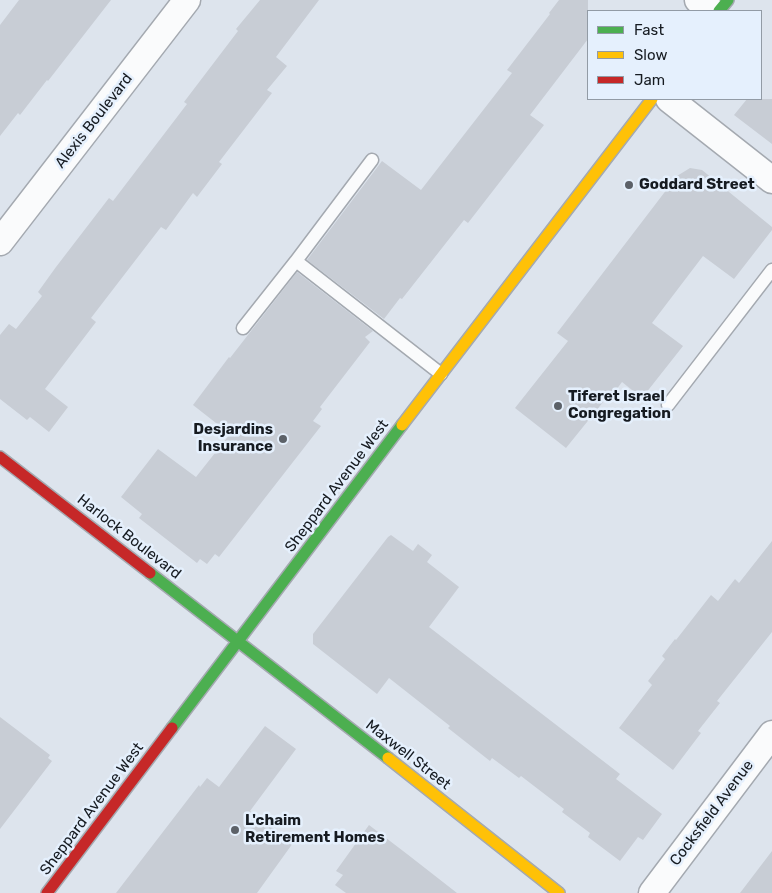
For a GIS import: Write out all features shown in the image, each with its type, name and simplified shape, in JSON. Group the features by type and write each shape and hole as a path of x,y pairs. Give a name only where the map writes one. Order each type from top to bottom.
{"main road":[{"path":"720,10 728,0"},
{"name":"Sheppard Avenue West","path":"47,893 651,100"},
{"name":"Harlock Boulevard","path":"0,457 239,641"},
{"name":"Maxwell Street","path":"239,641 559,893"}],"street":[{"name":"Alexis Boulevard","path":"0,242 187,0"},
{"path":"698,0 711,10"},
{"path":"670,100 772,180"},
{"name":"Cocksfield Avenue","path":"652,893 772,734"}],"lane":[{"path":"243,328 372,160"},
{"path":"296,261 441,374"},
{"path":"668,405 772,270"}],"building":[{"path":"19,0 111,0 48,81 20,115 18,113 0,136 0,25"},
{"path":"260,0 319,0 276,57 287,66 267,90 272,93 219,162 222,164 197,197 193,193 166,230 161,227 91,318 96,322 45,389 68,407 49,432 30,417 27,420 0,399 0,335 9,324 16,329 42,296 38,292 56,267 109,198 113,201 187,104 184,102 238,31 236,29"},
{"path":"559,0 588,0 587,40 530,115 544,125 468,223 464,220 384,319 307,260 382,161 421,190 512,73 507,70"},
{"path":"772,99 772,144 734,115 746,100"},
{"path":"690,168 702,170 772,227 772,230 734,279 703,256 652,323 683,346 642,398 622,382 610,398 608,396 566,448 515,408 568,341 557,333 677,176"},
{"path":"297,272 373,331 365,337 370,342 320,407 322,409 313,421 321,426 219,557 215,554 207,564 200,559 197,563 139,518 142,514 121,497 158,449 196,477 230,434 193,405"},
{"path":"391,535 413,551 418,544 432,555 427,562 459,587 429,627 620,774 616,779 662,814 643,840 638,837 620,861 588,837 590,833 562,812 564,809 521,776 519,778 492,758 490,761 448,728 450,726 389,678 377,694 313,644 313,634"},
{"path":"772,541 772,632 717,701 720,703 698,731 701,733 673,770 619,728 652,685 648,681 665,659 662,656 711,595 718,601 735,579 739,583"},
{"path":"0,717 50,755 48,758 52,761 0,829"},
{"path":"265,726 296,749 250,811 293,843 257,893 116,893 199,785 200,787 207,778 219,787"},
{"path":"369,825 457,893 346,893 335,885 343,875 336,871"},
{"path":"772,851 772,893 740,893"}],"traffic: fast":[{"path":"720,10 728,0"},
{"path":"172,728 402,425"},
{"path":"150,573 388,758"}],"traffic: slow":[{"path":"402,425 651,100"},
{"path":"388,758 559,893"}],"traffic: jam":[{"path":"0,457 150,573"},
{"path":"47,893 172,728"}],"place":[{"name":"Goddard Street","path":"629,185"},
{"name":"Tiferet Israel Congregation","path":"558,406"},
{"name":"Desjardins Insurance","path":"283,439"},
{"name":"L'chaim Retirement Homes","path":"235,830"}]}
